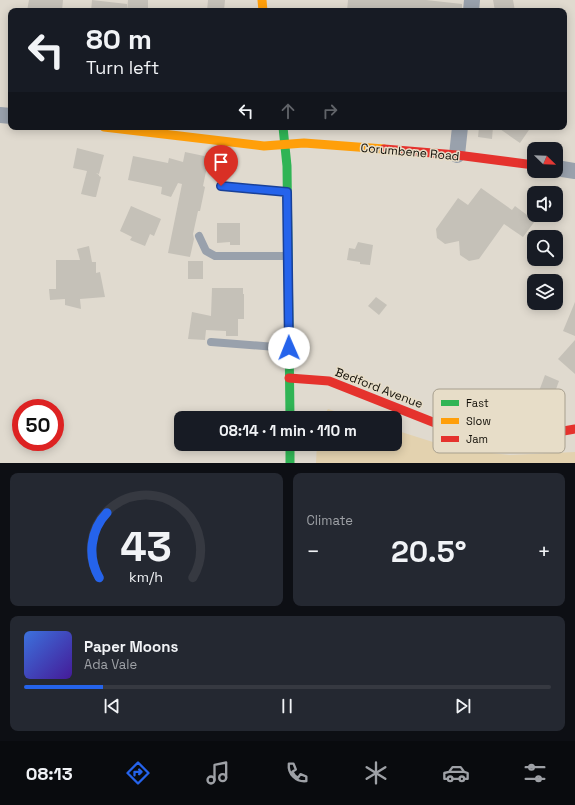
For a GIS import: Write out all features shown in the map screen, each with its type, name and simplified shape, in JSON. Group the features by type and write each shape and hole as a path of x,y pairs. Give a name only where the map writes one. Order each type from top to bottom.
{"street":[{"name":"Corumbene Road","path":"129,130 264,146 304,143 458,155 527,164"},
{"path":"284,130 286,144 290,411"},
{"path":"458,155 460,130"},
{"path":"563,169 575,171"},
{"name":"Bedford Avenue","path":"290,378 329,381 433,422"},
{"path":"315,390 341,385"},
{"path":"290,403 297,397"},
{"name":"Bedford Avenue","path":"565,430 575,429"},
{"path":"290,451 290,463"}],"lane":[{"path":"221,186 287,192"},
{"path":"199,236 206,251 216,256 288,256"},
{"path":"211,342 289,348"}],"shaded area":[{"path":"402,432 433,442 433,453 492,453 510,455 575,452 575,463 316,463 317,451 402,451"}],"building":[{"path":"29,0 63,0 62,8 28,8"},
{"path":"92,0 127,4 127,8 91,8"},
{"path":"128,0 148,0 148,8 127,8"},
{"path":"208,0 225,0 224,8 207,8"},
{"path":"348,0 426,0 462,4 462,8 347,8"},
{"path":"493,0 513,0 514,8 494,8"},
{"path":"479,130 493,130 492,139 478,137"},
{"path":"501,130 529,130 520,143"},
{"path":"77,148 104,155 99,174 96,173 101,177 96,197 81,194 87,171 73,168"},
{"path":"185,152 209,157 203,186 205,187 193,234 194,239 190,257 168,253 182,184 178,183 171,197 161,194 162,187 128,180 133,156 168,163 169,158 183,162"},
{"path":"481,188 512,210 515,206 527,215 527,222 534,222 523,237 504,224 479,259 469,261 460,255 459,241 445,244 437,238 436,229 458,198 468,205"},
{"path":"131,206 161,219 154,236 150,234 145,246 130,240 132,237 120,231"},
{"path":"217,223 240,223 240,245 230,245 230,242 217,243"},
{"path":"358,242 373,245 370,265 347,260 349,248 355,249"},
{"path":"89,246 92,262 96,262 96,273 100,272 105,297 80,299 81,309 65,305 65,299 50,300 49,289 56,289 56,260 80,260 77,249"},
{"path":"188,261 203,261 203,279 188,279"},
{"path":"212,288 243,288 244,319 238,319 238,336 226,336 226,331 206,330 205,340 188,339 192,312 211,316"},
{"path":"376,297 387,305 379,315 368,306"},
{"path":"575,302 575,336 563,331"},
{"path":"575,340 575,374 558,359"},
{"path":"545,375 559,381 556,389 540,389"}],"traffic: fast":[{"path":"283,130 287,166 290,411"},
{"path":"290,451 290,463"}],"traffic: slow":[{"path":"262,0 263,8"},
{"path":"129,130 264,146 304,143 384,149"}],"traffic: jam":[{"path":"384,149 457,155 527,164"},
{"path":"289,378 329,381 433,422"},
{"path":"565,430 575,429"}],"route":[{"path":"221,186 287,192 289,348"}]}
